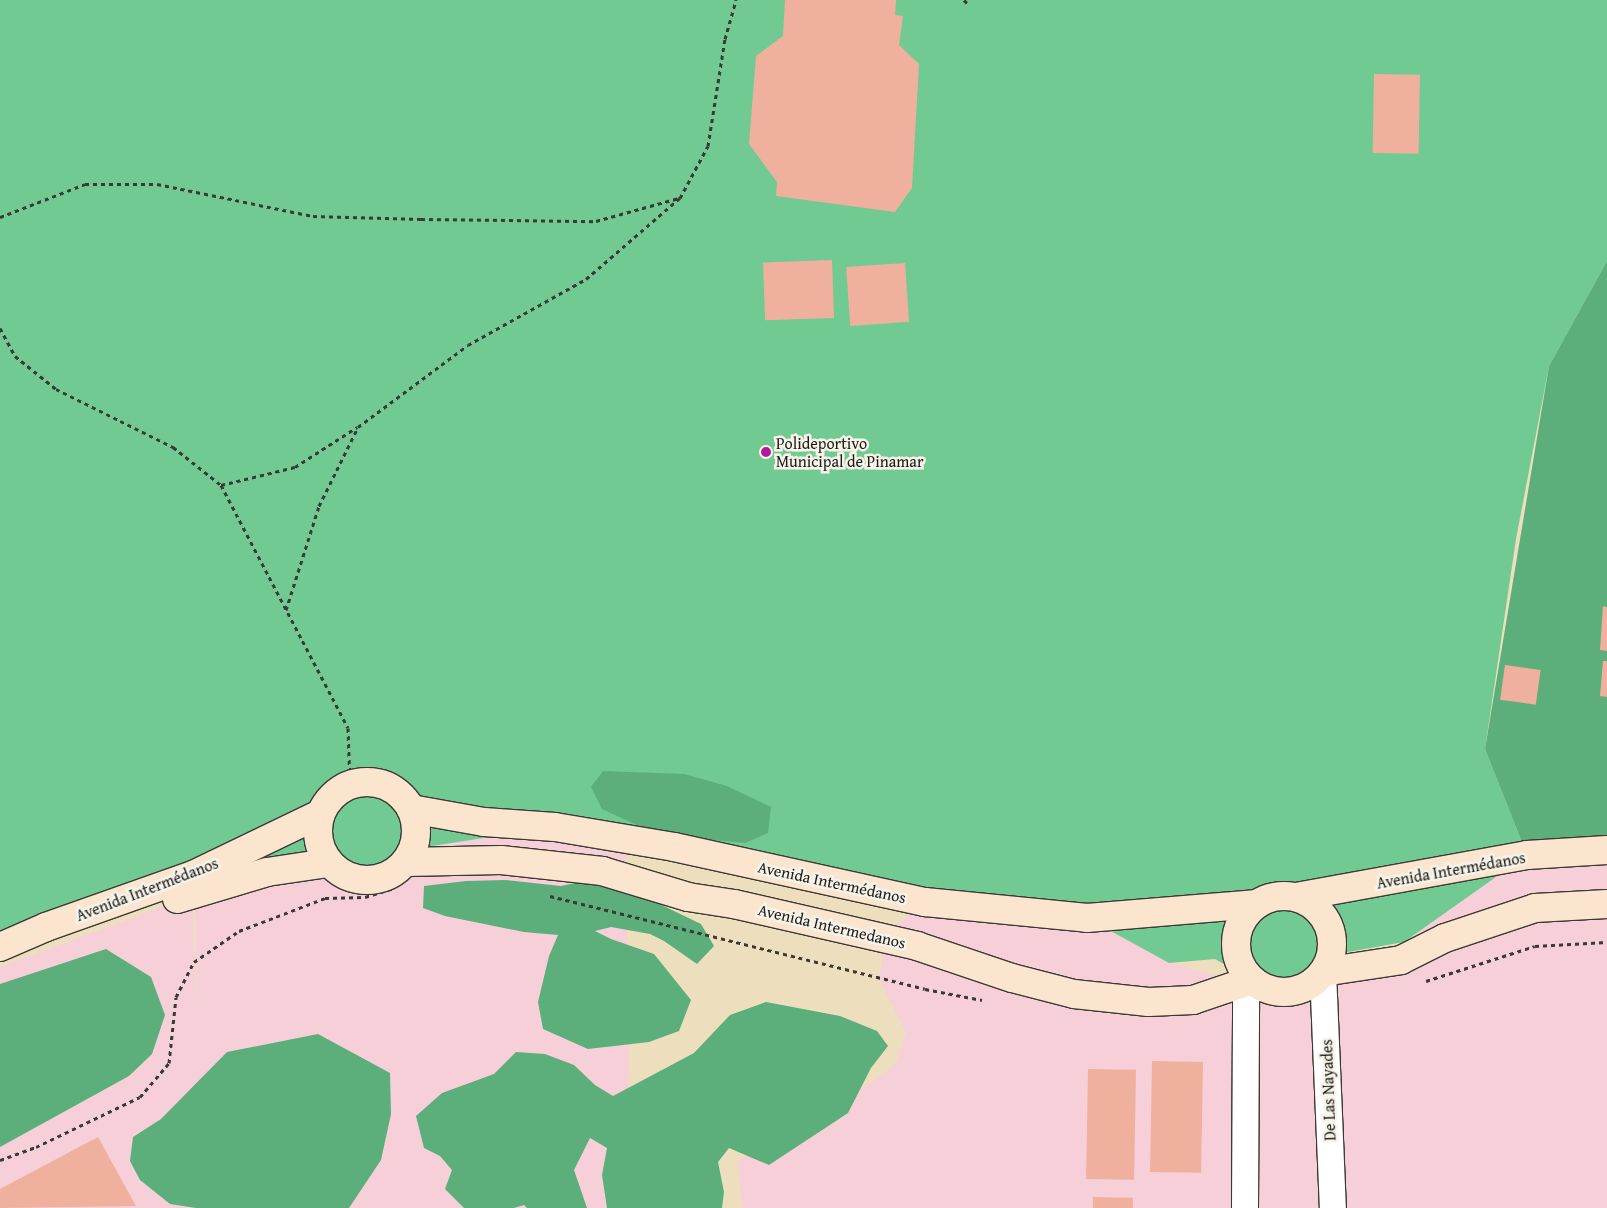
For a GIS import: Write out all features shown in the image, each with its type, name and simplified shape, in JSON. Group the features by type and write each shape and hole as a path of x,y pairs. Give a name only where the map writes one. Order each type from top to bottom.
{"main road":[{"path":"368,781 385,785 400,794 411,809 416,826 415,844 403,874 394,872 377,879 359,880 342,874 328,863 318,839 320,814 331,795 350,784 368,781"},
{"name":"Avenida Intermédanos","path":"411,809 484,822 554,828 674,847 924,902 1087,918 1257,904"},
{"name":"Avenida Intermédanos","path":"0,947 46,927 193,875 320,814"},
{"name":"Avenida Intermédanos","path":"1296,898 1527,856 1607,850"},
{"name":"Avenida Intermedanos","path":"403,874 501,860 602,871 688,898 734,904 909,944 1012,978 1074,994 1149,1002 1193,1000 1252,980"},
{"name":"Avenida Intermédanos","path":"0,964 52,942 199,891 267,872 328,863"},
{"path":"1283,896 1296,898 1309,903 1319,912 1327,923 1332,946 1323,972 1310,984 1294,991 1267,989 1252,980 1241,966 1236,943 1238,928 1246,914 1257,904 1269,898 1283,896"},
{"path":"1323,972 1401,960 1445,938 1535,908 1607,904"}],"street":[{"name":"De Las Nayades","path":"1323,972 1333,1208"},
{"path":"1245,1208 1246,1000 1252,980"}],"path":[{"path":"221,485 296,467 358,427 468,345 586,279 680,198 708,146 725,39 736,0"},
{"path":"0,218 85,184 157,184 313,216 421,219 596,221 680,198"},
{"path":"0,328 15,356 56,389 173,447 221,485 348,728 350,784"},
{"path":"286,610 319,506 358,427"},
{"path":"0,1160 36,1147 140,1098 169,1063 176,997 194,962 239,931 325,898 364,897 403,874"},
{"path":"543,895 925,988 990,1002"},
{"path":"1416,984 1535,946 1607,942"}],"shaded area":[{"path":"484,822 626,839 631,1208 0,1208 0,967 192,896 197,1016 195,895 415,844"},
{"path":"1607,853 1607,1208 742,1208 738,1161 792,1126 851,1096 895,1065 906,1032 879,980 885,934 925,902 1087,918 1169,963 1276,991 1404,942 1527,855"}],"green space":[{"name":"Polideportivo Municipal de Pinamar","path":"0,0 1607,0 1607,261 1549,366 1516,539 1485,749 1527,855 1404,942 1331,955 1327,964 1310,984 1294,991 1285,992 1267,989 1215,959 1169,963 1087,918 555,827 412,849 406,862 394,872 377,879 359,880 342,874 328,863 193,883 0,953","holes":["1284,899 1257,904 1139,913"]},
{"path":"1607,261 1607,853 1527,855 1485,749 1549,366"},
{"path":"603,771 684,774 727,786 771,807 768,833 745,843 703,839 639,826 602,809 591,787"},
{"path":"506,880 561,886 584,881 609,885 645,897 701,924 714,946 697,964 664,941 650,934 611,927 595,931 611,939 654,954 691,1000 679,1031 649,1042 588,1049 543,1029 538,1002 549,956 558,935 524,932 445,916 423,908 424,886 466,881"},
{"path":"106,949 151,977 165,1015 152,1054 129,1076 0,1147 0,984"},
{"path":"766,1002 840,1016 877,1031 888,1046 871,1068 848,1113 769,1165 729,1148 718,1162 724,1192 722,1208 607,1208 602,1175 607,1148 590,1138 574,1170 587,1208 527,1208 524,1205 514,1208 464,1208 445,1189 452,1170 440,1156 424,1148 416,1116 442,1093 494,1074 516,1052 545,1054 574,1065 595,1085 613,1096 694,1053 730,1015"},
{"path":"318,1034 390,1073 391,1114 381,1160 349,1208 196,1208 170,1204 140,1180 130,1161 133,1137 161,1119 227,1052"}],"building":[{"path":"785,0 896,0 895,15 903,16 899,45 919,64 912,188 895,212 776,196 777,182 749,144 756,56 783,36"},
{"path":"1374,74 1420,75 1419,154 1373,153"},
{"path":"832,260 834,318 765,320 763,262"},
{"path":"905,263 909,322 850,326 846,267"},
{"path":"1603,606 1607,607 1607,651 1600,650"},
{"path":"1603,661 1607,661 1607,697 1600,696"},
{"path":"1505,665 1541,670 1536,705 1500,700"},
{"path":"1152,1061 1203,1062 1201,1173 1150,1172"},
{"path":"1088,1069 1136,1070 1134,1180 1086,1179"},
{"path":"98,1137 136,1206 0,1208 0,1189"},
{"path":"1093,1197 1133,1198 1133,1208 1093,1208"}],"place":[{"name":"Polideportivo Municipal de Pinamar","path":"766,452"}]}
